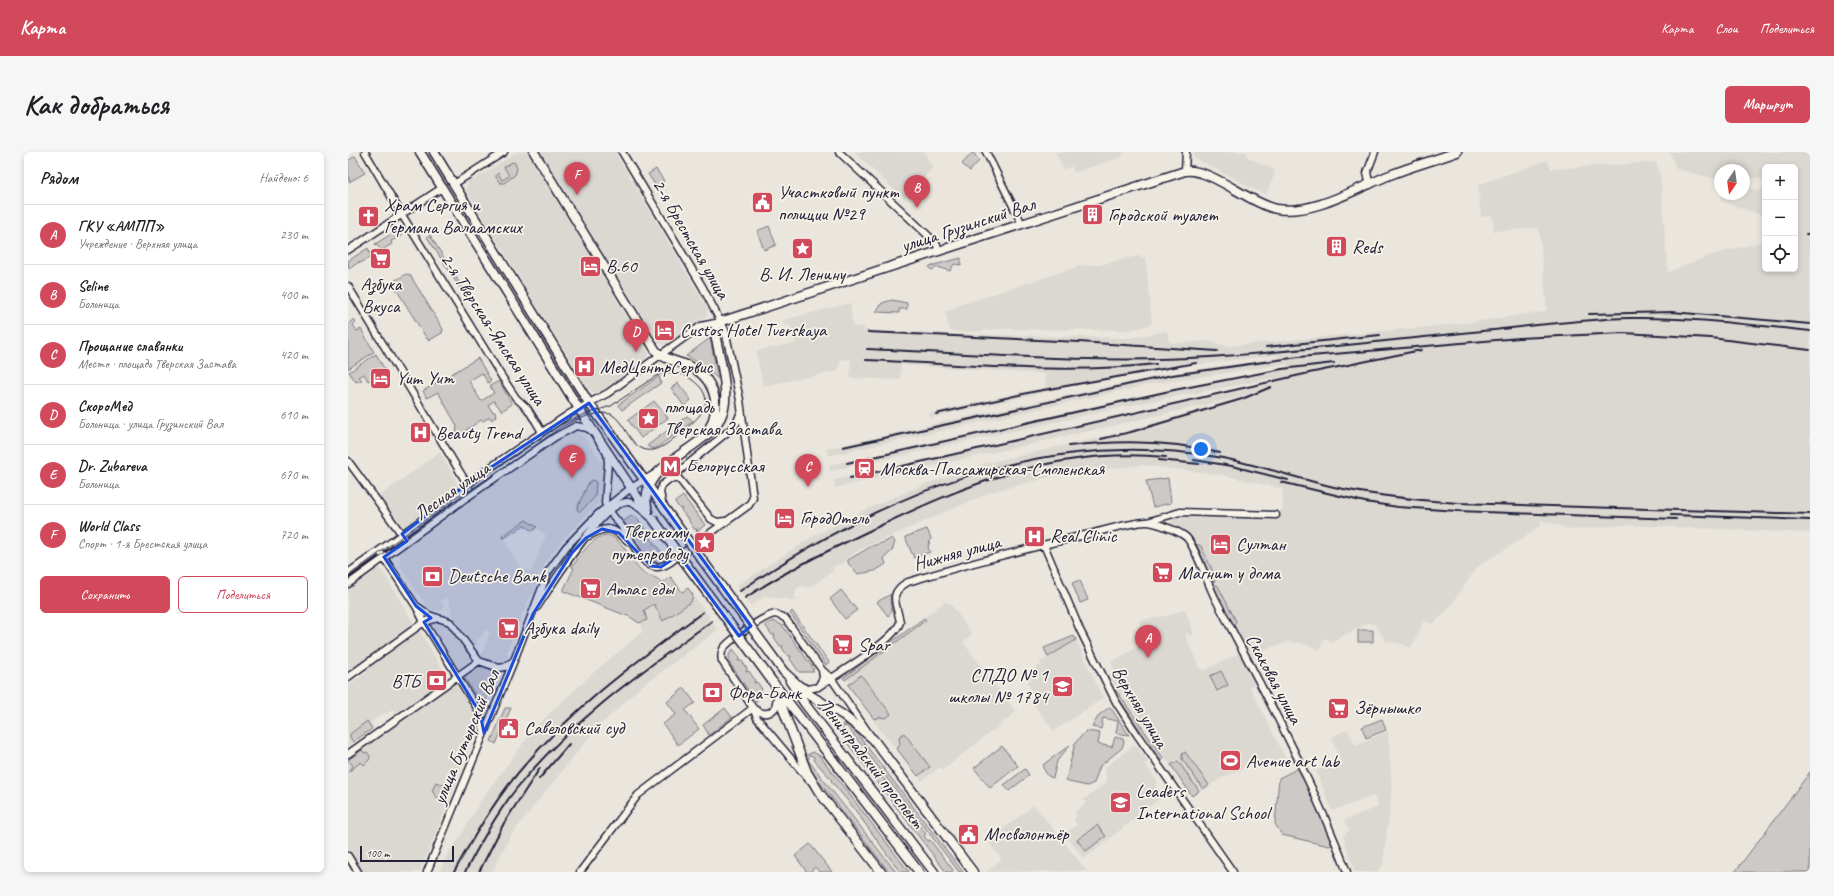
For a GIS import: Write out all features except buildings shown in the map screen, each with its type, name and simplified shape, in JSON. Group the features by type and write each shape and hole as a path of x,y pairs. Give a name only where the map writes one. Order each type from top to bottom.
{"main road":[{"path":"420,152 607,452 653,519 772,681 802,764 819,792 881,872"},
{"path":"434,152 589,403 784,672 808,694 843,715 872,739 972,872"},
{"path":"534,152 637,322 660,355 682,363 701,374 709,383 714,393 715,411 707,432"},
{"name":"улица Грузинский Вал","path":"720,322 1185,171 1199,172 1263,205 1285,210 1312,206 1351,193 1391,174 1457,152"},
{"path":"648,511 646,482 707,432 720,419 724,404 722,371 715,334 716,327 720,322"},
{"name":"Ленинградский проспект","path":"784,672 805,704 934,872"},
{"name":"Ленинградский проспект","path":"772,681 919,872"}],"street":[{"name":"2-я Тверская-Ямская улица","path":"366,152 402,215 502,378 516,398 528,408 542,432"},
{"path":"454,184 504,152"},
{"name":"2-я Брестская улица","path":"622,152 702,286 720,322"},
{"path":"839,152 935,242 940,251"},
{"path":"986,152 1022,224"},
{"path":"1185,171 1186,152"},
{"path":"1370,185 1367,173 1375,152"},
{"path":"348,250 442,188"},
{"path":"348,286 473,493"},
{"path":"607,452 608,463 604,500 608,509 626,532 647,564 662,567 749,505 753,498 741,406 725,330 720,322"},
{"name":"улица Грузинский Вал","path":"579,408 608,393 701,326 720,322"},
{"path":"666,510 660,492 662,485 733,428 740,417 741,406"},
{"name":"Лесная улица","path":"348,573 468,485 478,475 579,408"},
{"name":"Лесная улица","path":"348,584 473,493 555,437 572,427 587,428 596,435"},
{"path":"348,461 407,541"},
{"path":"668,480 679,479 711,518 717,522 725,521"},
{"name":"улица Бутырский Вал","path":"427,872 533,614 544,578 557,558 576,535 631,488 646,482"},
{"name":"улица Бутырский Вал","path":"533,614 565,562 608,509 628,502 639,508 653,519"},
{"name":"Нижняя улица","path":"818,687 882,643 894,632 900,622 895,605 895,597 899,588 903,585 932,575 1044,545 1148,522 1180,512 1276,515"},
{"name":"Скаковая улица","path":"1148,522 1180,533 1189,541 1214,596 1261,683 1301,763 1323,811 1347,872"},
{"path":"586,538 602,529 608,528 619,533 634,546"},
{"name":"Верхняя улица","path":"1044,545 1080,630 1116,702 1233,872"},
{"path":"379,550 416,606 424,622 480,713 484,733"},
{"path":"416,606 429,615 442,618 453,624 479,661 499,668 510,664 515,658"},
{"path":"819,792 757,718 753,708 724,666 721,655 726,646 767,616 776,614 785,618 822,670 831,678 872,739"},
{"path":"348,677 424,622 431,619 442,618"},
{"path":"348,754 479,661"},
{"path":"795,682 808,689 818,687 822,678 822,670"},
{"path":"753,708 763,714 773,711 777,704 775,689"},
{"path":"580,872 638,795 753,708"},
{"path":"348,856 358,872"}],"highlighted area":[{"path":"589,403 751,626 739,636 679,555 661,567 651,566 619,533 602,529 586,538 572,553 533,614 484,733 480,713 424,622 431,618 416,606 384,557 407,541 402,534 479,475"}],"shaded area":[{"path":"517,152 528,152 649,353 647,358 600,392 592,392 587,388 466,190 468,180 475,179"},
{"path":"540,152 615,152 708,309 707,316 665,345 659,343"},
{"path":"854,152 924,152 933,168 904,199"},
{"path":"973,152 979,161 970,171 962,164"},
{"path":"1055,152 1124,152 1121,157 1074,173 1071,166 1064,170"},
{"path":"1194,152 1247,152 1247,157 1275,170 1272,181 1265,195 1193,157"},
{"path":"1670,152 1810,152 1810,533 1624,525 1572,530 1541,520 1541,525 1528,535 1478,566 1447,611 1433,624 1424,621 1411,648 1402,644 1386,641 1375,625 1369,623 1330,642 1327,638 1323,640 1320,650 1301,643 1290,642 1272,647 1252,657 1231,623 1192,540 1181,529 1170,525 1176,509 1276,514 1283,509 1283,489 1222,475 1141,465 1058,475 991,492 857,551 840,565 833,567 833,571 809,588 802,586 796,589 795,597 799,601 765,596 751,606 736,586 812,537 864,510 920,486 986,463 1112,435 1249,395 835,488 834,480 1275,380 1274,378 1142,403 831,471 829,465 1123,400 1287,367 1287,364 1147,385 828,456 826,449 947,421 1172,373 1276,358 1280,355 1172,368 1068,387 930,418 929,413 1046,387 1045,374 901,365 900,380 850,378 851,360 845,359 840,361 838,371 763,386 756,351 795,343 793,332 789,325 785,325 783,320 850,303 853,326 864,327 864,330 951,334 1129,338 1167,331 1169,341 1172,343 1207,341 1229,346 1466,323 1547,311 1539,228 1494,231 1492,216 1481,217 1478,185 1547,160 1551,169 1656,162 1660,175 1668,272 1714,254 1762,242 1762,272 1798,272 1798,164 1762,164 1762,179 1750,176 1750,164 1714,164 1714,178 1676,169"},
{"path":"355,156 365,173 349,182 348,161"},
{"path":"512,162 515,163 517,169 515,175 504,183 500,183 496,175 498,173 502,180 509,176 504,167"},
{"path":"656,169 664,181 660,184 661,190 659,191 648,174"},
{"path":"1750,188 1761,191 1762,189 1762,215 1720,201 1750,200"},
{"path":"769,226 776,245 764,250 757,231"},
{"path":"398,230 402,236 391,241 392,244 382,250 375,244"},
{"path":"430,235 462,287 460,288 427,237"},
{"path":"368,248 371,257 360,263 359,262 349,269 348,261"},
{"path":"1137,256 1146,258 1152,324 1130,330 994,329 978,332 950,331 945,312 956,308 956,306 1083,265 1099,265"},
{"path":"961,258 961,265 954,264 950,271 938,267 932,270 929,268 930,266"},
{"path":"406,274 410,275 443,329 442,333 430,340 427,339 393,284 394,281"},
{"path":"892,300 907,303 907,309 899,309 899,313 876,312 882,303"},
{"path":"354,319 356,322 353,325 357,331 361,329 374,352 348,369 348,324"},
{"path":"710,338 718,379 702,364 686,356"},
{"path":"376,354 385,370 368,381 364,374 359,377 362,380 356,382 349,372"},
{"path":"478,358 491,381 488,383 482,373 469,381 481,401 494,393 490,386 499,381 512,404 502,411 494,401 488,405 492,411 495,412 496,416 492,420 490,417 483,421 481,420 462,433 456,433 457,426 438,392 427,398 423,391"},
{"path":"659,376 661,383 622,410 618,405"},
{"path":"678,383 691,400 684,406 671,388"},
{"path":"654,401 668,418 641,438 628,420"},
{"path":"687,416 693,421 658,447 653,449 648,447 648,445"},
{"path":"569,432 582,434 603,463 604,474 599,503 563,539 546,561 539,576 534,594 530,596 507,651 508,656 505,663 500,665 481,657 490,632 484,630 482,636 476,640 478,644 475,646 452,615 450,605 446,597 441,601 444,606 442,610 435,611 426,606 400,567 400,554 406,545 436,524 442,522 460,510 465,503","holes":["526,520 546,535 531,572 520,568 502,536"]},
{"path":"440,452 461,489 406,528 403,527 379,496"},
{"path":"1168,478 1171,503 1153,507 1146,481"},
{"path":"592,480 596,482 595,497 581,511 578,511 577,508 589,482"},
{"path":"683,496 705,525 696,532 697,529 694,529 689,521 689,518 687,518 681,510 682,508 679,508 675,502"},
{"path":"631,516 636,517 647,532 646,535 649,535 654,543 653,545 656,545 662,553 661,556 664,556 667,559 659,563 647,558 621,523"},
{"path":"526,520 537,527 532,531 524,525 503,539 502,536"},
{"path":"927,529 931,538 928,547 930,552 914,558 905,537"},
{"path":"607,535 617,540 621,544 636,565 645,574 656,578 662,583 671,577 682,592 688,588 693,595 691,602 663,621 654,604 644,610 647,620 639,623 630,617 563,591 574,568 572,567 583,552 596,539"},
{"path":"892,538 895,542 892,551 884,558 886,564 875,571 858,574 848,563 848,560 872,546"},
{"path":"1195,545 1201,546 1216,578 1214,582 1210,581"},
{"path":"377,567 380,567 414,624 348,672 348,587"},
{"path":"1080,580 1088,600 1080,603 1072,583"},
{"path":"1216,585 1218,586 1236,621 1235,624 1231,623 1213,588"},
{"path":"841,590 857,610 845,619 830,599"},
{"path":"891,594 890,601 892,612 888,616 877,602"},
{"path":"692,598 695,598 709,616 708,619 710,619 718,630 642,686 595,730 511,835 492,872 439,872 447,855 459,839 483,797 536,726 594,672 642,632 642,622 647,620 643,610 654,604 663,621 691,602"},
{"path":"945,602 950,603 972,634 963,642 1016,712 943,770 940,767 922,781 874,722 874,719 848,685 851,683 849,680 845,680 843,678"},
{"path":"1185,609 1194,634 1189,636 1188,633 1185,634 1199,668 1201,667 1203,671 1240,653 1256,683 1250,687 1286,759 1279,763 1266,760 1247,766 1222,778 1192,796 1154,742 1157,739 1155,735 1149,727 1146,729 1114,684 1110,674 1115,671 1111,662 1143,644 1139,621 1170,615"},
{"path":"792,611 829,662 826,665 790,613"},
{"path":"924,618 926,620 845,680 843,678"},
{"path":"773,621 782,625 814,669 812,670 814,672 799,672 790,659 791,656 788,656 782,648 783,646 780,646 774,637 775,635 772,635 765,625"},
{"path":"442,622 448,625 455,632 471,658 471,661 459,668 457,668 430,623"},
{"path":"1358,630 1373,630 1373,642 1358,642"},
{"path":"420,631 447,677 397,713 393,710 386,714 384,713 371,722 374,727 348,746 348,685 366,673 366,668"},
{"path":"1074,636 1076,640 1048,657 1044,648"},
{"name":"СПДО № 1 школы № 1784","path":"1076,640 1103,698 1054,731 1031,701 1036,697 1028,684 1029,673 1041,665 1040,662"},
{"path":"733,649 740,658 738,661 742,661 747,669 746,672 749,671 755,680 754,683 757,682 762,689 756,702 729,662 729,655"},
{"path":"480,664 497,672 498,674 483,706 463,676"},
{"path":"1221,671 1228,685 1217,691 1210,676"},
{"path":"861,675 891,714 886,718 880,717 874,719 848,685"},
{"path":"454,684 458,686 474,707 481,722 457,776 458,778 420,872 361,872 348,852 348,758"},
{"path":"684,688 695,703 685,710 699,729 678,745 663,724 676,714 667,702"},
{"path":"1113,690 1116,690 1164,759 1161,761"},
{"path":"1110,707 1129,735 1116,733 1118,721 1103,718 1101,729 1092,727 1099,715"},
{"path":"505,708 511,708 496,744 491,741"},
{"path":"725,708 732,717 709,735 703,725"},
{"path":"1382,719 1386,730 1366,738 1362,727"},
{"path":"367,721 372,729 353,742 350,734"},
{"path":"844,724 852,727 963,872 959,872 850,730 846,726 843,727 842,732 847,732 866,759 868,758 895,794 894,795 898,800 899,799 926,834 924,836 928,841 930,840 953,870 952,872 946,872 841,735 839,728"},
{"path":"1348,729 1355,745 1388,731 1392,789 1383,865 1377,872 1355,872 1343,836 1349,830 1344,820 1378,807 1374,796 1332,811 1316,771 1340,759 1331,737"},
{"path":"1086,731 1100,733 1098,744 1112,747 1115,737 1123,739 1124,742 1122,748 1100,766 1094,783 1087,786 1066,780 1075,743"},
{"path":"904,733 930,767 918,776 897,749 900,744 899,737"},
{"name":"Leaders International School","path":"1135,744 1148,761 1145,764 1158,782 1155,785 1163,796 1084,859 1065,834 1077,825 1074,820 1077,815 1074,812 1086,803 1083,800 1106,783 1105,767"},
{"path":"1070,745 1057,761 1053,778 1048,776 1043,768 1044,764"},
{"path":"1002,746 1018,766 990,788 974,768"},
{"path":"362,750 364,753 367,752 370,756 369,760 364,765 361,762 348,772 353,766 348,760"},
{"path":"813,752 820,756 909,872 900,872 853,807 814,760 814,757 810,755 808,760 896,872 889,872 806,764 807,755"},
{"path":"1185,752 1209,785 1203,789 1182,759 1182,754"},
{"path":"1178,761 1199,791 1192,796 1171,765"},
{"path":"1299,768 1334,844 1329,846 1282,835 1275,824 1279,778"},
{"path":"1025,769 1029,775 1009,791 1004,785"},
{"path":"1810,772 1810,872 1735,872"},
{"path":"436,782 447,786 441,803 432,791"},
{"path":"1034,805 1087,871 986,872 1002,859 987,841"},
{"path":"1097,825 1106,836 1086,851 1077,840"},
{"path":"810,844 832,872 819,872 815,867 810,872 807,872 795,856"}],"tram line":[{"path":"348,576 481,479 560,425 583,415 611,406 656,376 664,373 672,372 684,375 698,384 703,391 706,398 702,412 691,425 669,442 654,450 643,449 638,446 620,422 611,414 603,413 590,415 561,427 348,580"}],"railway":[{"path":"1589,314 1672,312 1810,324"},
{"path":"867,349 1038,358 1166,359 1280,352 1561,322 1630,318 1698,320 1810,331"},
{"path":"868,332 1079,342 1217,351"},
{"path":"843,447 1172,375 1299,357 1519,338 1624,333 1711,338 1810,350"},
{"path":"1266,347 1380,335"},
{"path":"850,478 1309,373 1421,350"},
{"path":"866,360 1047,369 1084,369 1156,364"},
{"path":"936,414 1032,392 1196,363"},
{"path":"847,463 1174,390 1282,369 1334,363"},
{"path":"1101,439 1131,432 1242,399 1271,387"},
{"path":"1069,446 1145,442 1164,443 1220,453"},
{"path":"740,591 794,556 850,525 907,498 966,476 1026,461 1088,452 1152,450 1217,457 1247,463 1305,480 1349,490 1380,495 1458,503 1810,514"},
{"path":"745,598 790,571 836,547 903,515 975,485 1012,473 1087,457 1126,455 1166,457"},
{"path":"1159,460 1199,464"},
{"path":"1194,460 1232,466 1288,480"},
{"path":"1281,482 1365,502 1398,507 1458,511 1676,519"},
{"path":"1671,515 1810,520"},
{"path":"454,872 500,796 538,750 582,707 629,668 703,612"},
{"path":"465,872 502,809 516,789 537,764 583,719 659,659 712,621"},
{"path":"539,779 569,744"},
{"path":"479,872 504,823 540,768"}],"place":[{"name":"World Class","path":"577,195"},
{"name":"Участковый пункт полиции №29","path":"762,203"},
{"name":"Seline","path":"917,208"},
{"name":"Городской туалет","path":"1092,215"},
{"name":"Храм Сергия и Германа Валаамских","path":"369,216"},
{"name":"Reds","path":"1336,247"},
{"name":"В. И. Ленину","path":"802,249"},
{"name":"Азбука Вкуса","path":"381,259"},
{"name":"B.60","path":"591,266"},
{"name":"Custos Hotel Tverskaya","path":"664,330"},
{"name":"СкороМед","path":"636,352"},
{"name":"МедЦентрСервис","path":"584,367"},
{"name":"Yum Yum","path":"381,378"},
{"name":"площадь Тверская Застава","path":"649,418"},
{"name":"Beauty Trend","path":"420,433"},
{"name":"Белорусская","path":"671,466"},
{"name":"Москва-Пассажирская-Смоленская","path":"865,469"},
{"name":"Dr. Zubareva","path":"572,478"},
{"name":"Прощание славянки","path":"808,487"},
{"name":"ГородОтель","path":"784,518"},
{"name":"Real Clinic","path":"1035,536"},
{"name":"Тверскому путепроводу","path":"704,543"},
{"name":"Султан","path":"1221,544"},
{"name":"Магнит у дома","path":"1163,573"},
{"name":"Deutsche Bank","path":"433,576"},
{"name":"Атлас еды","path":"591,589"},
{"name":"Азбука daily","path":"508,628"},
{"name":"Spar","path":"842,645"},
{"name":"ГКУ «АМПП»","path":"1148,658"},
{"name":"ВТБ","path":"436,681"},
{"name":"СПДО № 1 школы № 1784","path":"1063,686"},
{"name":"Фора-Банк","path":"712,693"},
{"name":"Зёрнышко","path":"1338,708"},
{"name":"Савеловский cуд","path":"508,728"},
{"name":"Avenue art lab","path":"1230,761"},
{"name":"Leaders International School","path":"1120,802"},
{"name":"Мосволонтёр","path":"968,834"}]}
